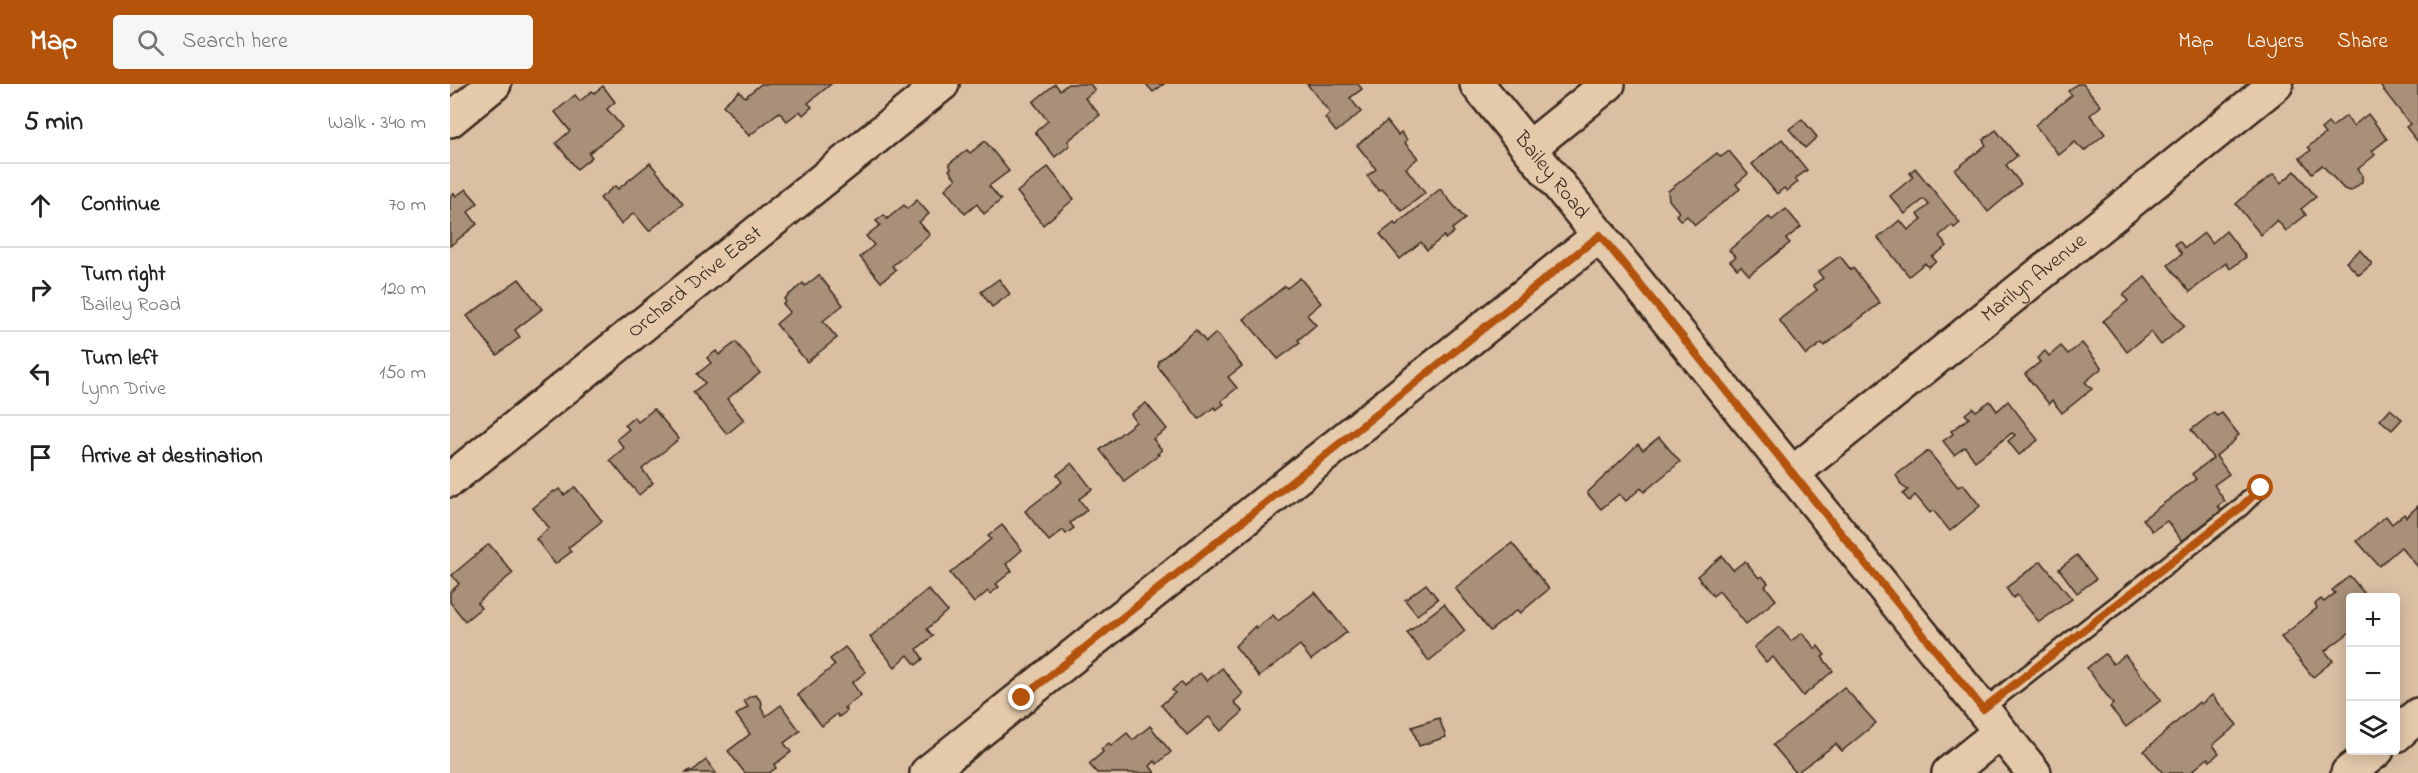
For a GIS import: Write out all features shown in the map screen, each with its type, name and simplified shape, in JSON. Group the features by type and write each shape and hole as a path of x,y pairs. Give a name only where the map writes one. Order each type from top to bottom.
{"street":[{"path":"450,120 494,84"},
{"name":"Orchard Drive East","path":"450,480 942,84"},
{"name":"Bailey Road","path":"1477,84 2034,773"},
{"path":"1529,148 1608,84"},
{"name":"Marilyn Avenue","path":"1793,473 2276,84"},
{"path":"927,773 1600,235"},
{"path":"2400,731 2418,715"},
{"path":"1949,773 1992,721"},
{"path":"2348,773 2371,755"}],"lane":[{"path":"1992,721 2261,488"}],"building":[{"path":"761,84 831,84 808,103 812,107 803,115 800,111 787,121 779,112 749,136 723,105 739,91 745,97"},
{"path":"1055,84 1060,90 1068,84 1090,84 1095,90 1085,98 1100,115 1068,141 1070,145 1055,157 1035,132 1048,121 1033,102"},
{"path":"1146,84 1164,84 1153,92"},
{"path":"1307,84 1358,84 1362,89 1350,98 1361,112 1336,132 1325,118 1330,113"},
{"path":"2077,84 2083,84 2101,106 2090,115 2105,134 2084,151 2075,142 2059,155 2035,125 2072,95 2068,91"},
{"path":"2385,84 2418,84 2418,142 2406,127 2410,124 2381,87"},
{"path":"603,86 615,102 607,109 622,127 589,153 592,157 577,169 556,143 570,131 555,112 575,95 580,101 592,91 594,93"},
{"path":"2368,114 2387,139 2372,151 2375,155 2358,169 2362,174 2362,182 2351,191 2344,189 2322,165 2312,173 2300,158 2311,150 2308,147 2325,134 2321,129 2328,123 2332,127 2346,116 2353,126"},
{"path":"1802,119 1817,137 1805,148 1789,129"},
{"path":"1387,121 1398,135 1401,132 1407,140 1405,143 1418,158 1406,168 1425,193 1402,211 1382,189 1379,191 1367,176 1376,169 1357,145"},
{"path":"1996,130 2017,156 2006,165 2021,184 1988,212 1955,170 1986,145 1983,140"},
{"path":"1782,139 1807,170 1795,179 1798,182 1787,191 1784,188 1777,194 1752,164"},
{"path":"985,141 1009,171 989,186 1001,200 984,214 977,204 965,214 945,189 956,179 949,170 951,168 949,164 967,150 970,153"},
{"path":"1729,151 1748,174 1736,184 1740,189 1695,225 1687,216 1681,221 1676,215 1679,212 1669,200 1668,191 1717,153 1721,157"},
{"path":"650,163 683,204 649,231 634,213 621,224 600,198 615,186 618,189"},
{"path":"1048,167 1074,199 1043,225 1017,192"},
{"path":"1915,168 1960,223 1954,228 1952,225 1939,236 1947,246 1932,257 1936,261 1928,267 1925,263 1909,276 1878,238 1900,220 1908,230 1922,219 1918,214 1929,205 1924,199 1905,214 1890,196 1913,177 1910,173"},
{"path":"2295,171 2316,197 2301,209 2306,215 2286,231 2277,220 2261,235 2236,204 2274,174 2281,183"},
{"path":"466,189 478,203 468,212 477,224 450,246 450,197"},
{"path":"1440,189 1465,219 1452,229 1454,232 1445,239 1444,236 1427,250 1421,242 1400,259 1380,234 1394,223 1396,225"},
{"path":"917,200 929,214 919,222 930,235 892,266 896,270 881,282 860,257 874,245 866,236 880,225 876,221 884,215 887,219 904,205 907,209"},
{"path":"1786,209 1801,227 1786,239 1790,243 1749,275 1741,266 1737,269 1730,261 1736,257 1729,250 1769,217 1772,220"},
{"path":"2226,231 2246,257 2230,269 2226,263 2190,292 2168,265 2182,254 2175,244 2179,241 2185,248 2204,233 2212,243"},
{"path":"2360,250 2372,264 2359,275 2346,262"},
{"path":"1840,256 1851,270 1853,268 1880,303 1824,346 1822,343 1806,355 1779,320 1817,290 1813,285 1823,278 1818,272"},
{"path":"819,275 843,305 823,321 837,338 807,362 776,324 790,312 783,304 786,302 784,299 803,283 805,286"},
{"path":"2145,277 2184,326 2161,345 2151,332 2127,352 2103,321 2128,301 2123,295"},
{"path":"1300,278 1321,303 1307,315 1316,325 1298,340 1300,343 1278,359 1244,319 1285,286 1287,288"},
{"path":"519,279 542,309 515,330 520,337 497,355 467,316"},
{"path":"999,279 1010,294 992,307 981,292"},
{"path":"1196,330 1206,342 1216,333 1242,366 1228,377 1237,388 1221,401 1224,404 1216,410 1214,407 1199,419 1158,367 1159,361"},
{"path":"736,342 760,373 727,399 744,420 727,434 693,392 705,383 697,374 711,363 707,358 716,351 719,355"},
{"path":"2082,343 2102,368 2085,382 2092,389 2062,413 2052,400 2049,404 2025,374 2040,362 2037,358 2045,351 2049,356 2061,346 2068,354"},
{"path":"1990,401 1997,411 2008,401 2038,440 2019,455 2008,441 2015,435 2012,433 1975,461 1965,447 1954,455 1943,441 1953,434 1951,431 1969,418 1965,414 1973,408 1976,411"},
{"path":"1146,403 1167,429 1153,439 1162,450 1157,454 1159,455 1124,481 1100,450 1136,422 1131,414"},
{"path":"654,409 679,439 642,469 653,483 639,495 610,460 624,448 617,439 629,429 625,425 634,417 638,422"},
{"path":"2390,409 2402,419 2392,430 2380,420"},
{"path":"2214,412 2217,416 2222,413 2239,435 2216,456 2229,474 2214,485 2225,501 2218,506 2224,514 2184,544 2167,521 2152,531 2143,519 2196,479 2192,474 2213,458 2191,430"},
{"path":"1659,437 1680,462 1644,492 1641,488 1626,501 1619,494 1601,509 1587,493 1638,444 1643,450"},
{"path":"1928,451 1958,487 1963,484 1980,506 1950,531 1933,510 1930,513 1915,495 1909,501 1903,494 1908,490 1902,486 1896,475"},
{"path":"1072,463 1092,489 1079,499 1087,510 1070,523 1074,528 1066,534 1063,530 1049,541 1025,511 1062,482 1057,475"},
{"path":"575,487 602,521 568,548 571,552 555,564 536,539 549,528 533,508 554,491 559,489 564,495"},
{"path":"2418,506 2418,567 2401,547 2379,566 2357,541 2386,516 2392,524 2404,514 2406,517"},
{"path":"1002,525 1022,550 1006,564 1012,571 996,584 999,587 990,594 988,591 974,603 950,573 991,539 988,536"},
{"path":"1512,543 1549,589 1520,613 1517,610 1490,631 1455,588"},
{"path":"489,544 513,573 477,603 481,608 465,621 450,602 450,592 459,584 452,575"},
{"path":"2077,555 2096,579 2077,593 2059,569"},
{"path":"1722,556 1733,570 1745,561 1759,578 1762,576 1768,583 1765,586 1776,600 1746,624 1719,591 1713,596 1697,576"},
{"path":"2041,561 2072,599 2039,622 2017,595 2013,598 2006,588"},
{"path":"2350,576 2364,593 2346,593 2346,635 2325,651 2333,661 2313,677 2281,637 2317,608 2315,604 2321,599 2324,602 2335,593 2332,590"},
{"path":"1426,584 1438,599 1417,615 1405,600"},
{"path":"928,589 947,611 927,629 933,636 917,649 923,659 916,665 908,655 895,667 870,637"},
{"path":"1315,592 1347,632 1311,660 1300,645 1259,677 1235,646 1255,626 1256,628 1273,615 1278,621"},
{"path":"1444,604 1465,631 1429,661 1407,633"},
{"path":"1779,627 1791,641 1802,633 1816,649 1818,646 1825,655 1822,657 1833,671 1803,696 1773,657 1766,662 1754,647"},
{"path":"845,647 866,672 852,683 861,695 844,708 847,711 839,717 837,714 822,726 798,695 835,665 830,659"},
{"path":"2105,654 2113,664 2125,655 2161,700 2126,727 2110,707 2113,704 2087,668"},
{"path":"1222,668 1243,694 1234,702 1243,712 1221,731 1209,717 1187,735 1161,705 1175,693 1172,690 1181,682 1184,686 1200,673 1207,681"},
{"path":"1844,687 1876,723 1842,751 1836,744 1796,773 1773,745"},
{"path":"756,695 762,703 761,708 766,716 781,705 800,731 784,743 791,752 774,765 776,768 769,773 745,773 728,751 750,734 736,715 748,707 744,701"},
{"path":"2212,695 2237,725 2213,745 2219,753 2210,761 2208,758 2190,773 2163,773 2144,751 2199,702 2201,704"},
{"path":"1439,718 1446,737 1419,746 1412,727"},
{"path":"1150,726 1171,752 1157,764 1155,761 1150,766 1155,773 1097,773 1089,764 1103,752 1101,749 1109,743 1111,746 1127,733 1133,740"},
{"path":"706,760 716,773 686,773 690,770 691,772"}],"route":[{"path":"1022,698 1600,235 1983,709 2240,508 2261,488"}]}
